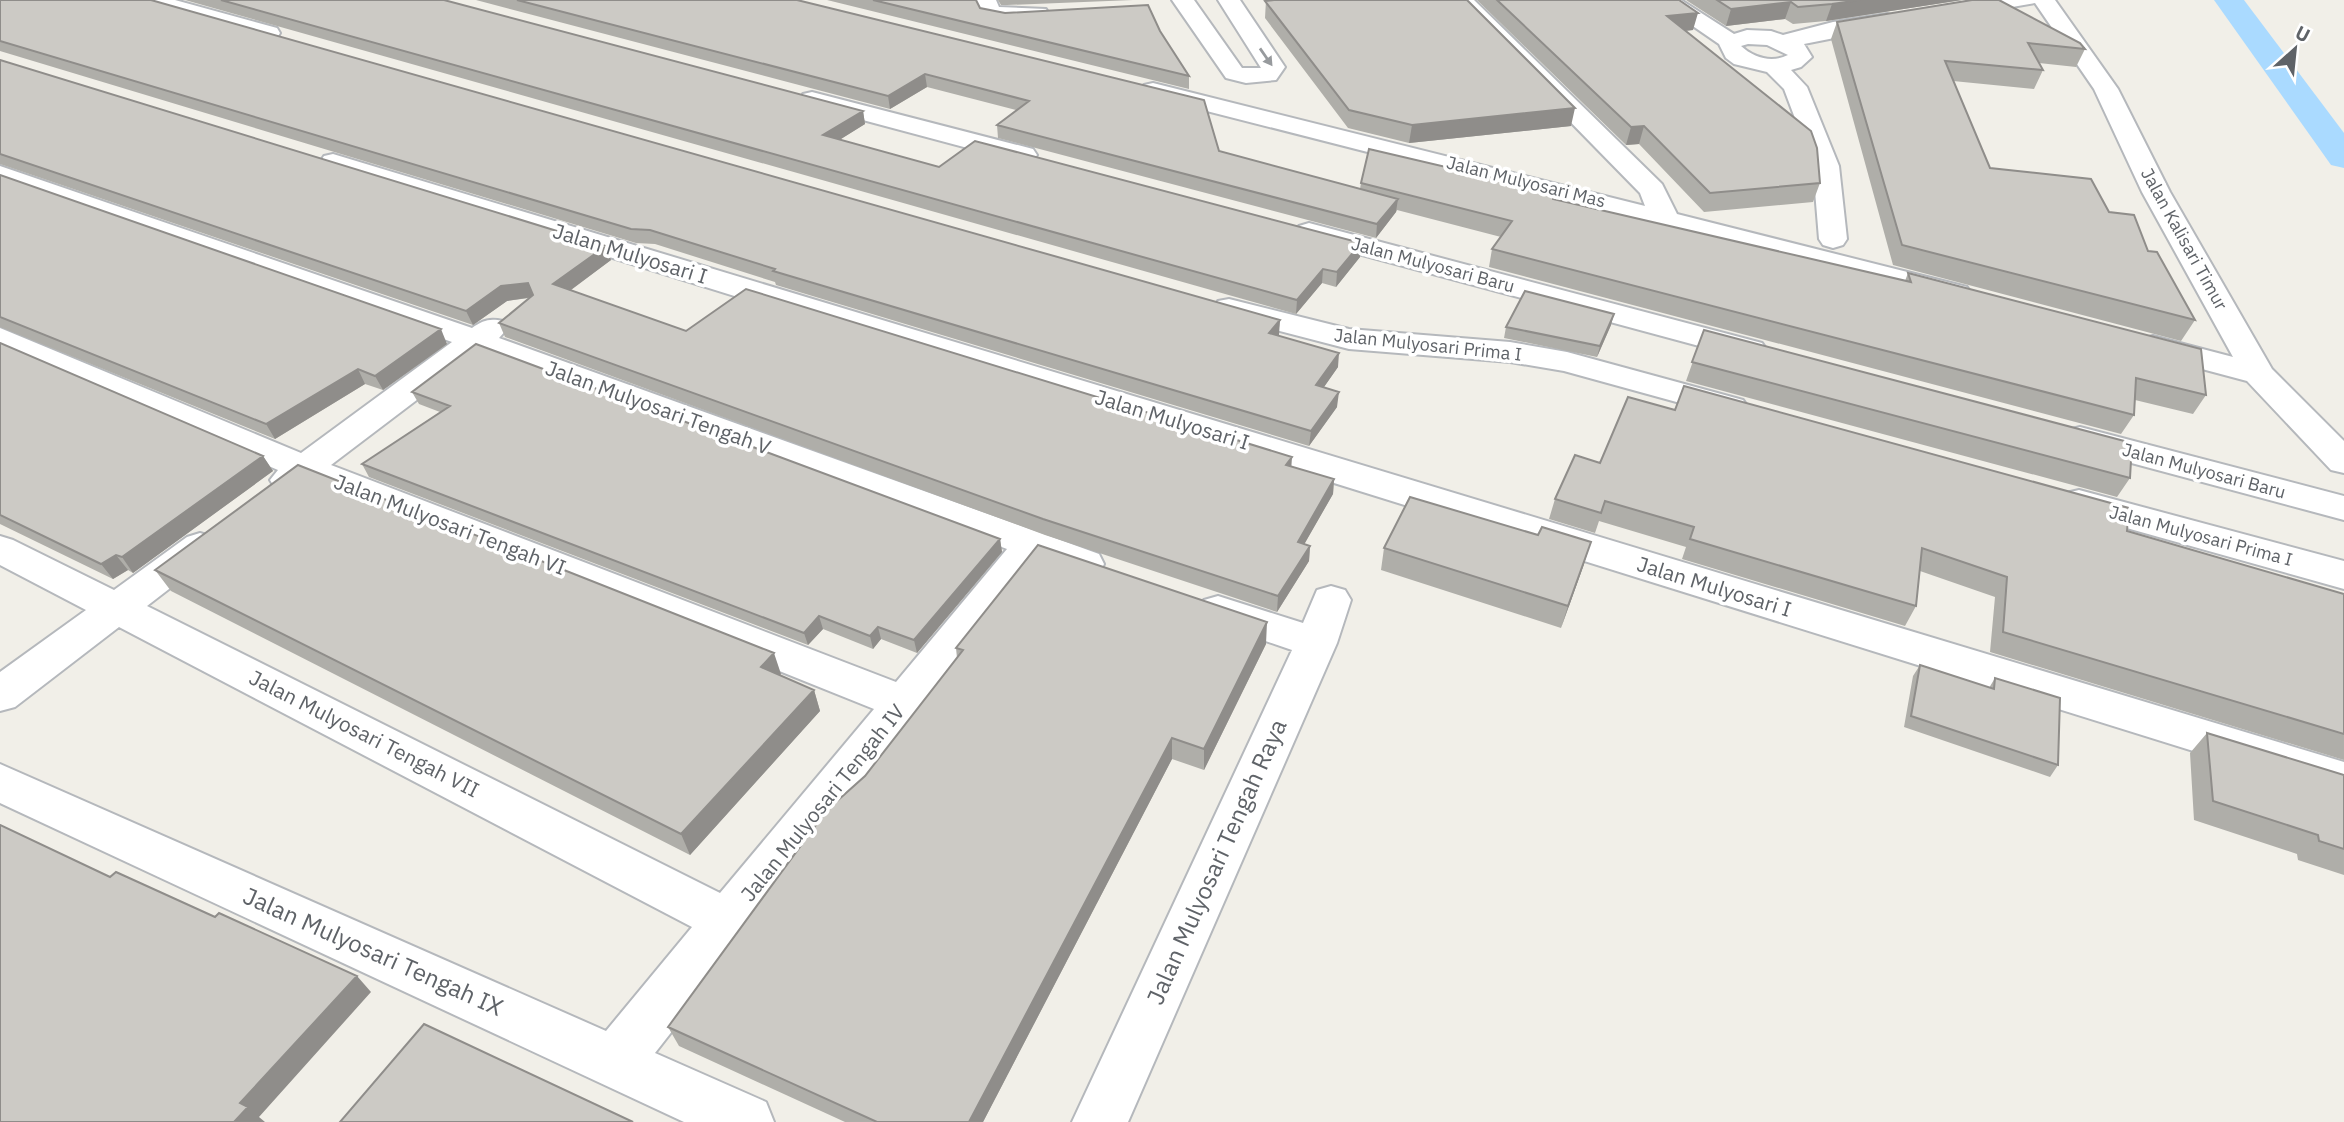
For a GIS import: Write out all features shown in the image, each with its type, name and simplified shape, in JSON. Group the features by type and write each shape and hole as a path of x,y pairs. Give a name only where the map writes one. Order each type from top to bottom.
{"street":[{"path":"151,0 301,43"},
{"path":"985,0 989,10 998,14 1066,12"},
{"path":"1160,8 1185,3 1234,73 1246,76 1268,75 1273,67 1229,0"},
{"path":"1462,0 1652,190 1664,217"},
{"path":"1666,0 1731,42 1759,37 1778,53 1826,166 1833,239"},
{"path":"1929,15 2026,0"},
{"name":"Jalan Kalisari Timur","path":"2044,0 2106,89 2156,192 2259,374 2344,462"},
{"path":"1778,53 1833,29 1902,19"},
{"name":"Jalan Mulyosari Mas","path":"1130,84 1664,217 1974,298"},
{"path":"787,92 1055,164"},
{"name":"Jalan Mulyosari I","path":"306,154 2344,780"},
{"name":"Jalan Mulyosari Tengah V","path":"0,174 476,340 1031,546 1109,572"},
{"name":"Jalan Mulyosari Baru","path":"1284,225 1780,358"},
{"name":"Jalan Mulyosari Prima I","path":"1198,299 1349,339 1510,352 1567,362 1755,414"},
{"path":"261,501 513,313"},
{"name":"Jalan Mulyosari Tengah VI","path":"0,338 305,468 905,703"},
{"path":"2132,340 2259,374"},
{"name":"Jalan Mulyosari Baru","path":"2049,429 2344,508"},
{"name":"Jalan Mulyosari Prima I","path":"2049,494 2344,575"},
{"path":"0,695 228,525"},
{"name":"Jalan Mulyosari Tengah IV","path":"615,1061 1031,546"},
{"name":"Jalan Mulyosari Tengah VII","path":"0,549 118,607 727,921"},
{"name":"Jalan Mulyosari Tengah Raya","path":"1100,1122 1324,622 1186,599"},
{"name":"Jalan Mulyosari Tengah IX","path":"0,782 746,1122"}],"building":[{"path":"0,0 151,0 1280,320 1269,333 1339,353 1316,385 1339,392 1311,431 773,271 775,269 650,230 631,229 0,41"},
{"path":"221,0 444,0 863,111 823,135 939,167 975,141 1361,243 1337,272 1323,269 1297,300"},
{"path":"517,0 797,0 1204,100 1219,151 1398,199 1377,224 997,125 1029,101 925,74 888,96"},
{"path":"873,0 976,0 980,8 1005,13 1148,5 1160,31 1189,76"},
{"path":"1467,0 1575,108 1412,125 1349,110 1265,1"},
{"path":"1497,0 1679,0 1698,13 1667,16 1811,131 1817,148 1820,183 1710,193 1644,126 1631,127"},
{"path":"1717,0 1860,0 1798,7 1791,2 1731,9"},
{"path":"1972,0 1999,0 2080,43 2085,49 2028,43 2043,70 1945,61 1990,168 2091,179 2109,212 2134,215 2148,251 2157,252 2195,320 1902,245 1837,22"},
{"path":"0,60 606,246 553,284 686,331 746,289 1292,457 1286,465 1334,479 1298,542 1310,546 1278,596 1043,519 499,323 533,295 528,283 501,286 466,311 0,154"},
{"path":"1369,149 1553,192 1553,199 1911,282 1908,273 2201,349 2206,395 2136,378 2134,415 1492,249 1512,221 1361,183"},
{"path":"0,175 441,329 375,376 358,369 266,424 0,317"},
{"path":"1525,291 1614,314 1600,346 1506,327"},
{"path":"1704,330 2132,443 2130,478 1692,362"},
{"path":"0,343 263,456 122,557 116,555 101,564 0,515"},
{"path":"476,344 1000,539 914,640 878,627 870,636 819,616 804,633 362,464 450,406 412,392"},
{"path":"1684,386 2129,508 2127,531 2344,594 2344,734 2003,632 2007,577 1922,548 1916,606 1690,539 1694,527 1605,501 1601,513 1555,499 1575,455 1600,463 1628,397 1675,410"},
{"path":"298,465 774,653 761,667 814,690 681,834 155,570"},
{"path":"1410,497 1538,535 1542,527 1591,542 1568,606 1384,548"},
{"path":"1038,545 1267,622 1204,749 1172,738 969,1122 877,1122 668,1027 827,810 865,776 963,650 956,648"},
{"path":"1920,665 1994,689 1995,678 2060,698 2058,765 1911,716"},
{"path":"2207,733 2344,775 2344,849 2319,841 2318,835 2213,801"},
{"path":"0,825 110,877 116,872 215,917 219,913 357,976 240,1103 248,1107 234,1122 0,1122"},
{"path":"424,1024 633,1122 340,1122"}],"waterway":[{"path":"2229,0 2344,157"}]}
